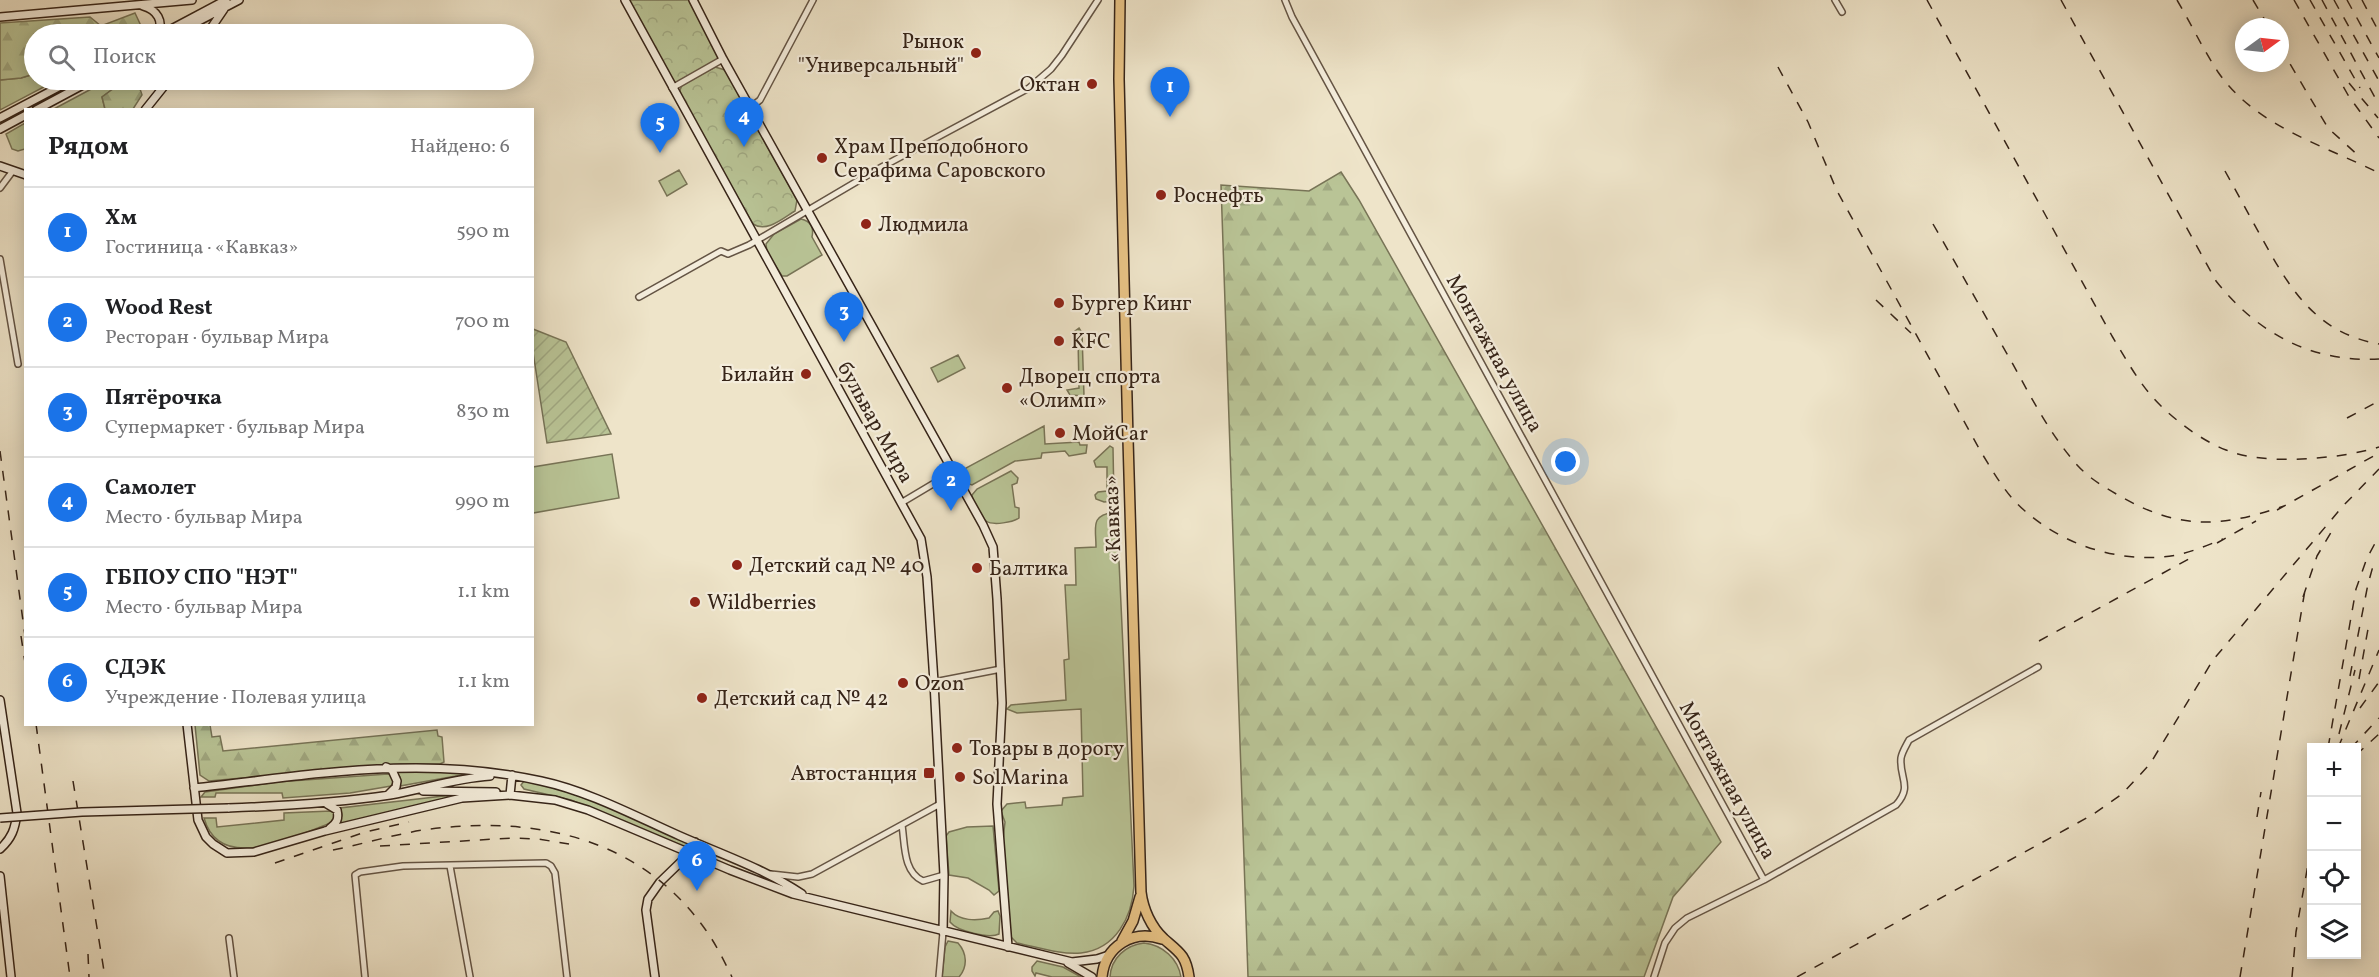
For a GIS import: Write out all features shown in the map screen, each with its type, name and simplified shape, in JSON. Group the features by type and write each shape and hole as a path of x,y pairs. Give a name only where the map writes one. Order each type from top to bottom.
{"highway":[{"name":"«Кавказ»","path":"1120,0 1119,89 1141,892 1150,921 1182,955 1191,977"},
{"name":"«Кавказ»","path":"1102,977 1104,964 1109,955 1122,942 1133,921 1141,892"},
{"path":"1122,942 1143,935 1165,939"}],"main road":[{"path":"0,17 192,0"},
{"path":"182,24 239,0"},
{"name":"бульвар Мира","path":"625,0 758,239 912,522 924,549 934,682 944,875 943,932"},
{"name":"бульвар Мира","path":"693,0 723,59 993,547 1001,669 997,804 1008,947"},
{"path":"215,24 226,4"},
{"path":"191,24 226,4"},
{"path":"141,6 152,9 160,24"},
{"path":"0,118 53,90"},
{"path":"40,108 73,90"},
{"path":"147,108 161,90"},
{"path":"1,128 24,116"},
{"path":"0,166 24,175"},
{"path":"0,700 17,813 15,829 10,839 0,849"},
{"path":"187,726 201,830 213,844 227,853 254,852 439,802 510,795"},
{"path":"0,754 8,751"},
{"path":"194,788 386,767 454,768 543,781 576,792 769,874 807,897"},
{"path":"386,767 392,770 397,782 396,787 387,795"},
{"path":"0,818 82,812 323,803 411,791 453,780 508,775"},
{"path":"508,775 510,795"},
{"path":"411,791 483,791 572,804 777,889 943,932 1060,959 1085,962 1109,955"},
{"path":"323,803 337,810 339,818 336,824 325,831"},
{"path":"655,977 646,910 648,899 660,882 691,852 696,842"},
{"path":"0,876 11,977"},
{"path":"1060,959 1092,977"}],"street":[{"path":"751,108 760,100 813,0"},
{"path":"639,297 721,251 728,254 758,239 887,164 1029,88 1051,69 1098,0"},
{"name":"Монтажная улица","path":"1285,0 1292,17 1764,880"},
{"path":"1835,0 1842,12"},
{"path":"672,88 723,59"},
{"path":"0,188 12,172"},
{"path":"0,259 18,364"},
{"path":"901,503 953,472"},
{"path":"1654,977 1665,943 1675,928 1687,918 1764,880 1896,805 1904,796 1905,779 1901,760 1909,740 2038,668"},
{"path":"934,682 1001,669"},
{"path":"769,874 798,877 812,874 940,804"},
{"path":"902,825 909,869 914,877 923,881 944,875"},
{"path":"365,977 355,875 360,872 403,866 546,863 555,873 567,977"},
{"path":"450,866 470,977"},
{"name":"бульвар Мира","path":"939,977 943,932"},
{"path":"229,938 234,977"}],"green space":[{"path":"625,0 693,0 723,59 672,88"},
{"path":"135,13 140,24 106,24"},
{"path":"90,17 99,24 24,24 24,77 0,80 0,23"},
{"path":"715,67 725,70 797,200 795,211 769,226 753,224 679,93 682,85"},
{"path":"24,77 24,90 38,90 0,110 0,80"},
{"path":"89,90 111,90 102,97 105,108 56,108"},
{"path":"111,90 140,90 142,95 134,108 105,108 102,97"},
{"path":"24,124 24,149 18,151 12,149 6,134"},
{"path":"679,170 687,184 667,196 659,181"},
{"path":"1341,172 1359,200 1721,842 1673,897 1644,977 1248,977 1221,185 1309,191"},
{"path":"801,219 811,225 812,237 822,255 787,276 782,276 767,252 766,244 774,234"},
{"path":"1079,328 1082,333 1084,396 1070,395 1067,390 1079,388 1078,338 1075,331"},
{"path":"534,329 566,342 611,434 547,443 534,358"},
{"path":"958,355 965,368 938,382 931,368"},
{"path":"1044,426 1045,444 1079,442 1080,445 1087,445 1086,453 1069,456 1065,451 1042,453 1041,458 1015,461 972,485 963,482 961,475 966,468"},
{"path":"1110,446 1113,448 1114,501 1104,502 1096,499 1095,495 1098,492 1107,491 1107,467 1096,467 1094,461"},
{"path":"612,454 619,498 534,513 534,467"},
{"path":"1011,471 1018,478 1017,483 1012,485 1015,507 1019,508 1019,518 1003,523 986,521 979,513 972,495 977,489"},
{"path":"1114,512 1117,518 1133,898 1126,920 1113,938 1093,950 1065,953 1017,943 1011,937 1003,840 1005,822 1001,811 1007,804 1025,802 1026,808 1062,805 1063,798 1083,796 1081,709 1017,713 1007,709 1011,705 1066,700 1064,660 1069,659 1065,585 1076,585 1075,548 1096,547 1095,528 1098,519"},
{"path":"195,726 210,726 212,737 220,736 223,751 437,730 438,736 442,737 444,762 440,764 400,764 209,781 200,775"},
{"path":"443,770 467,774 400,786 400,777 395,771"},
{"path":"388,774 394,782 391,786 350,793 283,798 282,793 216,793 215,797 201,797 205,792 277,782"},
{"path":"524,781 566,792 607,807 687,842 689,846 687,848 571,800 524,789 521,785"},
{"path":"463,794 339,825 342,815 340,808"},
{"path":"331,811 335,814 335,820 331,823 260,847 241,848 225,845 213,835 204,818 216,818 217,827 284,820 284,813"},
{"path":"993,826 999,891 994,895 968,878 949,875 946,836 949,832 967,827"},
{"path":"951,911 959,917 974,920 989,918 998,911 999,934 981,935 959,928 950,922"},
{"path":"948,941 958,943 965,956 964,969 959,977 942,977 945,947"},
{"path":"1151,944 1168,954 1177,964 1181,977 1110,977 1116,958 1131,946"},
{"path":"1037,961 1063,967 1081,977 1052,977 1036,973 1035,976 1032,967"}],"railway":[{"path":"1927,0 2112,336 2141,382 2162,407 2200,437 2242,455 2302,459 2344,455 2379,447"},
{"path":"2061,0 2216,281 2249,316 2288,341 2331,356 2379,359"},
{"path":"2177,0 2218,72 2233,91 2251,107 2291,132 2379,173"},
{"path":"2253,0 2264,18"},
{"path":"2294,0 2348,95 2379,138"},
{"path":"2310,0 2360,88"},
{"path":"2322,0 2379,105"},
{"path":"2334,0 2379,81"},
{"path":"2347,0 2379,58"},
{"path":"2362,0 2379,32"},
{"path":"2289,62 2328,128 2361,158"},
{"path":"1778,67 1808,122 1837,191 1981,452 2018,505 2039,522 2071,541 2106,553 2161,557 2193,551 2223,539"},
{"path":"2349,83 2378,118"},
{"path":"2225,171 2273,259 2308,307 2322,320 2339,330 2379,344"},
{"path":"1933,224 2041,414 2058,441 2087,474 2107,489 2140,506 2160,515 2180,520 2219,521 2284,506"},
{"path":"1876,300 1911,333"},
{"path":"2347,418 2379,401"},
{"path":"0,451 24,628"},
{"path":"2277,510 2379,453"},
{"path":"1797,977 2092,815 2122,794 2150,764 2213,660 2343,506 2379,469"},
{"path":"2217,543 2256,521"},
{"path":"2303,597 2317,556 2333,529"},
{"path":"2329,743 2356,589 2367,558 2379,536"},
{"path":"2039,641 2196,555"},
{"path":"2350,676 2375,559"},
{"path":"2240,977 2305,590"},
{"path":"2359,679 2368,629"},
{"path":"21,636 24,656"},
{"path":"2340,743 2379,650"},
{"path":"2339,734 2355,670"},
{"path":"2360,708 2379,682"},
{"path":"2356,743 2379,718"},
{"path":"36,726 70,977"},
{"path":"2361,750 2379,734"},
{"path":"73,781 105,977"},
{"path":"2257,817 2261,792"},
{"path":"275,863 365,832 409,822"},
{"path":"333,850 411,832 463,826 503,826 542,830 579,839 615,852 648,872 678,897 705,929 732,977"},
{"path":"380,846 512,838 569,844"},
{"path":"2292,977 2296,932 2310,851"},
{"path":"88,954 89,977"}],"place":[{"name":"Рынок \"Универсальный\"","path":"976,53"},
{"name":"Октан","path":"1092,84"},
{"name":"Хм","path":"1170,117"},
{"name":"Самолет","path":"744,147"},
{"name":"ГБПОУ СПО \"НЭТ\"","path":"660,153"},
{"name":"Храм Преподобного Серафима Саровского","path":"822,158"},
{"name":"Роснефть","path":"1161,195"},
{"name":"Людмила","path":"866,224"},
{"name":"Бургер Кинг","path":"1059,303"},
{"name":"KFC","path":"1059,341"},
{"name":"Пятёрочка","path":"844,342"},
{"name":"Билайн","path":"806,374"},
{"name":"Дворец спорта «Олимп»","path":"1007,388"},
{"name":"МойCar","path":"1060,433"},
{"name":"Wood Rest","path":"951,511"},
{"name":"Детский сад № 40","path":"737,565"},
{"name":"Балтика","path":"977,568"},
{"name":"Wildberries","path":"695,602"},
{"name":"Ozon","path":"903,683"},
{"name":"Детский сад № 42","path":"702,698"},
{"name":"Товары в дорогу","path":"957,748"},
{"name":"Автостанция","path":"929,773"},
{"name":"SolMarina","path":"960,777"},
{"name":"СДЭК","path":"697,891"}]}
